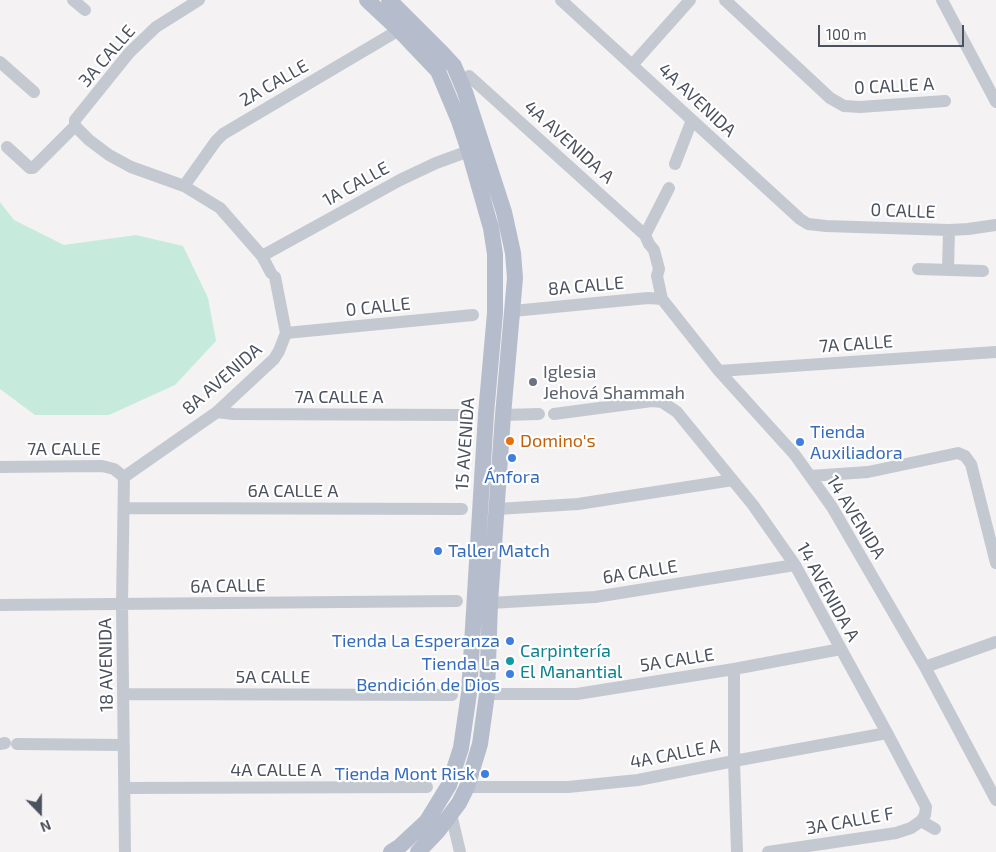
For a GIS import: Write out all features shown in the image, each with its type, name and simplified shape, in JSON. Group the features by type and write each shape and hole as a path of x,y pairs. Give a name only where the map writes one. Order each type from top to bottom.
{"main road":[{"path":"367,0 399,30"},
{"name":"15 AVENIDA","path":"389,0 454,66 465,92 504,212 513,252 515,278 490,603 487,694 480,744 460,803 438,832 418,852"},
{"name":"15 AVENIDA","path":"391,852 427,821 450,786 461,748 469,693 486,414 495,313 495,254 491,228 459,121 438,71 399,30"}],"street":[{"path":"73,0 85,10"},
{"name":"3A CALLE","path":"7,147 33,168 75,126 75,120 129,53 156,27 199,0"},
{"name":"4A AVENIDA","path":"561,0 800,219 808,224"},
{"path":"633,64 690,0"},
{"name":"0 CALLE A","path":"726,0 830,98 844,106 860,107 945,100"},
{"path":"942,0 996,102"},
{"name":"2A CALLE","path":"184,186 223,134 399,30"},
{"path":"0,62 34,92"},
{"name":"4A AVENIDA A","path":"469,76 647,240"},
{"path":"675,164 692,120"},
{"path":"75,126 108,155 131,167 184,186 220,208 262,256 273,275 286,333"},
{"name":"1A CALLE","path":"262,256 400,180 469,151"},
{"path":"647,240 669,188"},
{"name":"0 CALLE","path":"808,224 949,230 968,230 996,225"},
{"path":"948,270 949,230"},
{"name":"14 AVENIDA","path":"647,240 654,250 659,269 657,276 662,299 719,371 795,455 832,508 926,667 996,800"},
{"path":"918,269 983,271"},
{"name":"8A CALLE","path":"513,311 648,298 662,299"},
{"name":"0 CALLE","path":"286,333 473,315"},
{"name":"8A AVENIDA","path":"124,477 217,412 274,359 280,351 286,333"},
{"name":"7A CALLE","path":"719,371 996,352"},
{"name":"14 AVENIDA A","path":"554,414 652,401 662,402 677,412 768,525 795,565 888,733 926,807 925,815 921,821"},
{"name":"7A CALLE A","path":"217,412 233,414 460,415"},
{"path":"503,415 539,414"},
{"path":"810,476 868,472 958,453 965,456 972,464 996,563"},
{"name":"7A CALLE","path":"0,467 102,466 114,469 124,477"},
{"name":"18 AVENIDA","path":"124,477 122,604 125,852"},
{"path":"497,509 578,504 732,480"},
{"name":"6A CALLE A","path":"124,508 462,509"},
{"name":"6A CALLE","path":"490,603 595,597 795,565"},
{"name":"6A CALLE","path":"0,605 457,601"},
{"path":"926,667 996,642"},
{"name":"5A CALLE","path":"487,694 577,694 734,669 841,649"},
{"path":"734,669 734,761 737,852"},
{"name":"5A CALLE","path":"124,694 452,695"},
{"name":"4A CALLE A","path":"467,787 568,787 646,779 888,733"},
{"path":"7,744 124,745"},
{"name":"4A CALLE A","path":"125,788 427,787"},
{"path":"451,814 460,852"},
{"name":"3A CALLE F","path":"768,852 896,832 911,828 921,821 935,829"}],"green space":[{"path":"0,202 14,220 64,245 136,235 183,246 208,298 216,341 175,385 109,415 35,415 0,389"}],"place":[{"name":"Iglesia Jehová Shammah","path":"533,382"},
{"name":"Domino's","path":"510,441"},
{"name":"Tienda Auxiliadora","path":"800,442"},
{"name":"Ánfora","path":"512,458"},
{"name":"Taller Match","path":"438,551"},
{"name":"Tienda La Esperanza","path":"510,641"},
{"name":"Carpintería El Manantial","path":"510,661"},
{"name":"Tienda La Bendición de Dios","path":"510,674"},
{"name":"Tienda Mont Risk","path":"485,774"}]}
